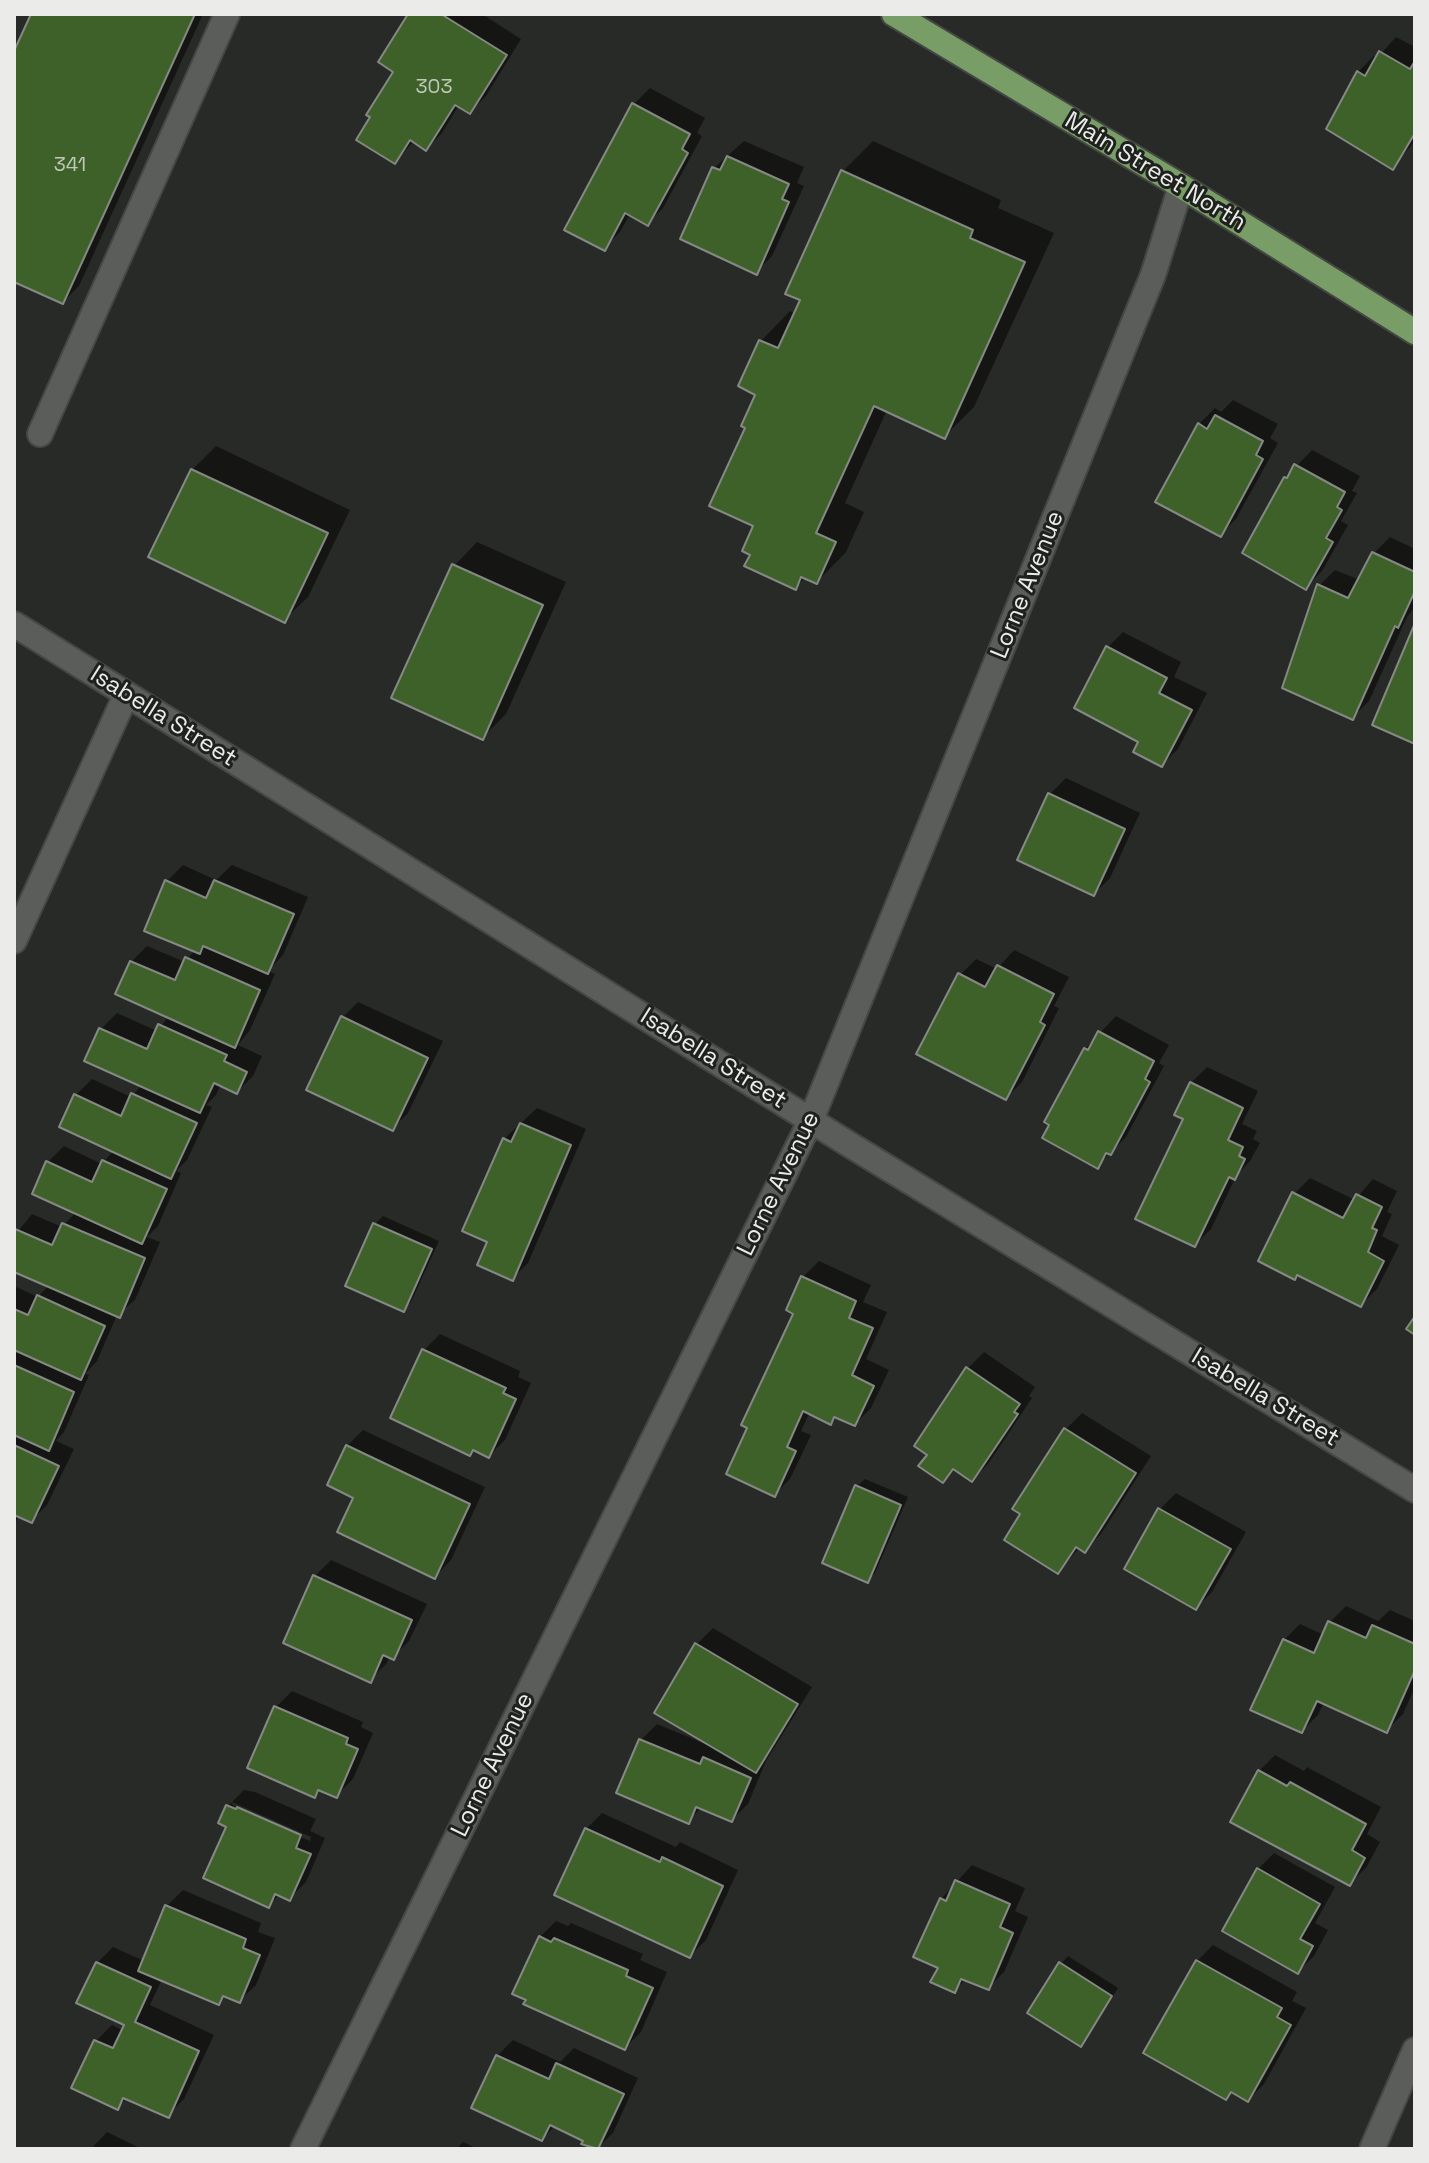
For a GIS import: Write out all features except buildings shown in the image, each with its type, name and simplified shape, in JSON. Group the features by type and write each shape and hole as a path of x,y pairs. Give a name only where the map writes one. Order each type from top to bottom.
{"main road":[{"name":"Main Street North","path":"894,14 1181,186 1415,332"}],"street":[{"path":"40,434 227,14"},
{"name":"Lorne Avenue","path":"303,2149 811,1120 1153,275 1181,186"},
{"name":"Isabella Street","path":"14,624 811,1120 1415,1490"},
{"path":"14,941 126,695"},
{"path":"1372,2149 1415,2050"}]}
